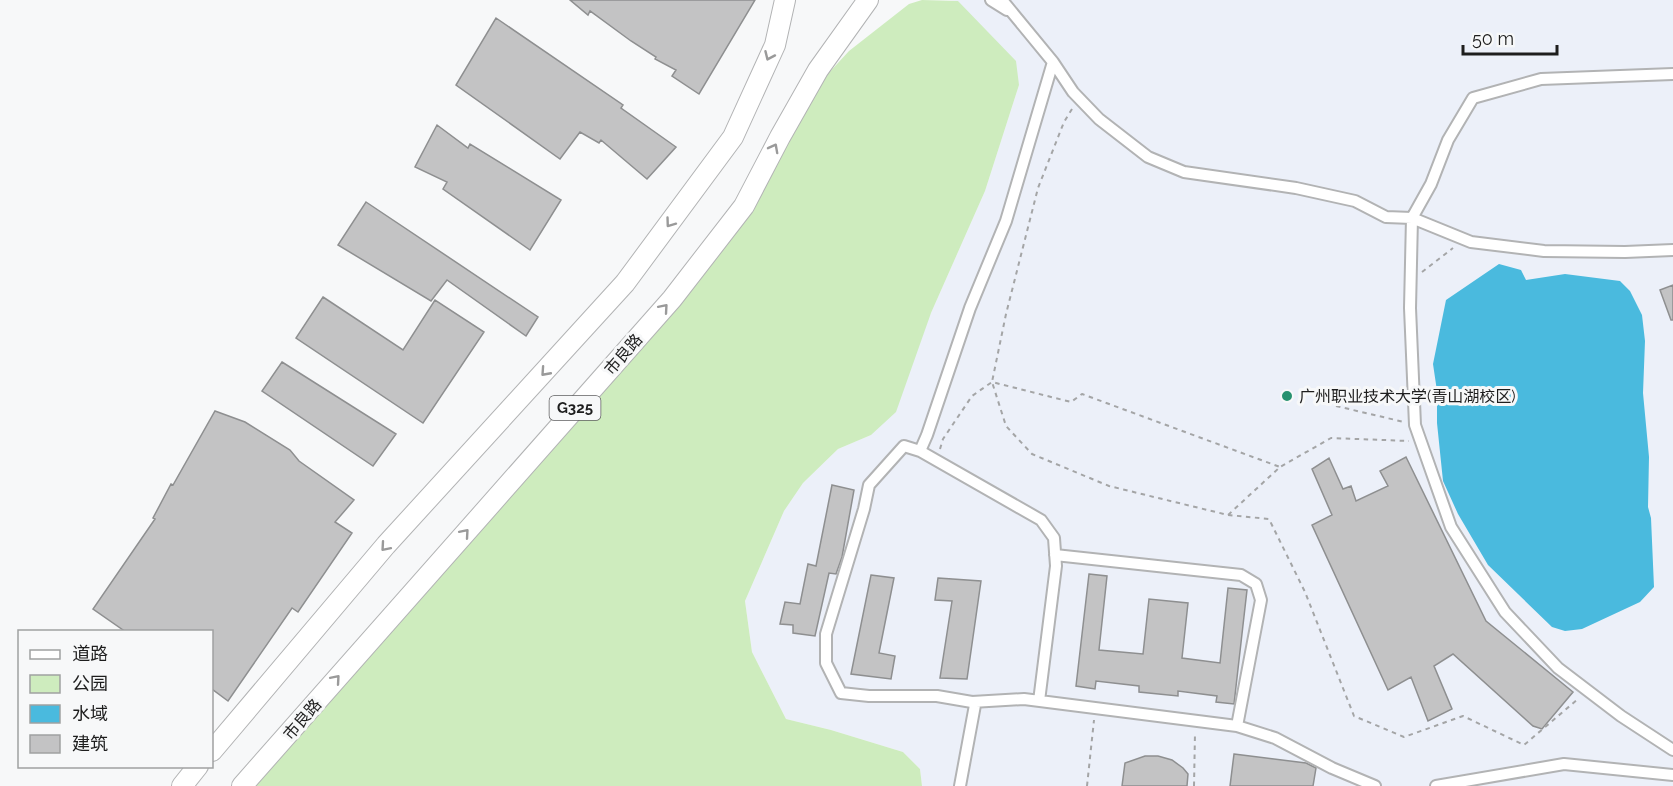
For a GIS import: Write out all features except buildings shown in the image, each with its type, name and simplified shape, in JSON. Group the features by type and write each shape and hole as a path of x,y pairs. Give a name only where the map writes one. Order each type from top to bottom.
{"highway":[{"name":"G325","path":"213,750 386,545 625,284 733,137 775,45 785,0"},
{"name":"市良路","path":"242,786 672,299 744,206 818,70 868,0"},
{"path":"182,786 196,768"}],"street":[{"path":"991,0 1012,13"},
{"path":"1002,0 1079,98 1099,119 1148,157 1184,172 1304,190 1355,201 1386,217 1412,218 1471,242 1544,251 1673,250"},
{"path":"920,451 970,308 1006,221 1053,62"},
{"path":"1673,74 1541,79 1473,98 1448,140 1431,184 1412,218 1410,281 1415,425 1451,526 1505,612 1558,668 1587,691 1673,750"},
{"path":"1039,701 1056,566 1054,537 1041,520 937,460 904,446 869,485 858,531 826,634 826,663 841,693 869,696 937,696 972,702 1024,699 1039,701 1196,721 1237,726 1275,738 1332,768 1375,786"},
{"path":"1055,555 1241,575 1256,584 1261,600 1237,726"},
{"path":"960,786 975,705 972,702"},
{"path":"1436,786 1564,764 1673,775"}],"path":[{"path":"1079,98 1064,122 1038,188 1006,314 992,382 1006,426 1032,454 1109,486 1228,514 1269,519 1305,592 1354,716 1404,736 1462,716 1524,745 1587,691"},
{"path":"1410,281 1464,239"},
{"path":"937,460 944,439 972,396 992,382 1071,402 1082,394 1280,467"},
{"path":"1336,406 1415,425"},
{"path":"1228,514 1280,467 1331,438 1421,442"},
{"path":"1087,786 1095,708"},
{"path":"1194,786 1196,721"}],"shaded area":[{"name":"广州职业技术大学(青山湖校区)","path":"949,0 1673,0 1673,786 922,786 920,769 903,752 786,719 752,652 745,601 784,511 803,483 838,449 871,435 931,313 985,191 1019,85 958,1"}],"green space":[{"path":"922,0 958,1 1016,61 1019,85 985,191 931,313 896,412 871,435 838,449 803,483 784,511 745,601 752,652 786,719 903,752 920,769 922,786 252,786 714,255 825,77 849,51 909,4"}],"water":[{"path":"1499,264 1521,270 1526,280 1565,274 1620,281 1630,291 1642,315 1645,341 1643,393 1649,457 1648,507 1651,518 1654,587 1640,602 1582,629 1565,631 1552,627 1488,565 1458,514 1443,481 1433,364 1446,300"}],"place":[{"name":"广州职业技术大学(青山湖校区)","path":"1287,396"}]}
